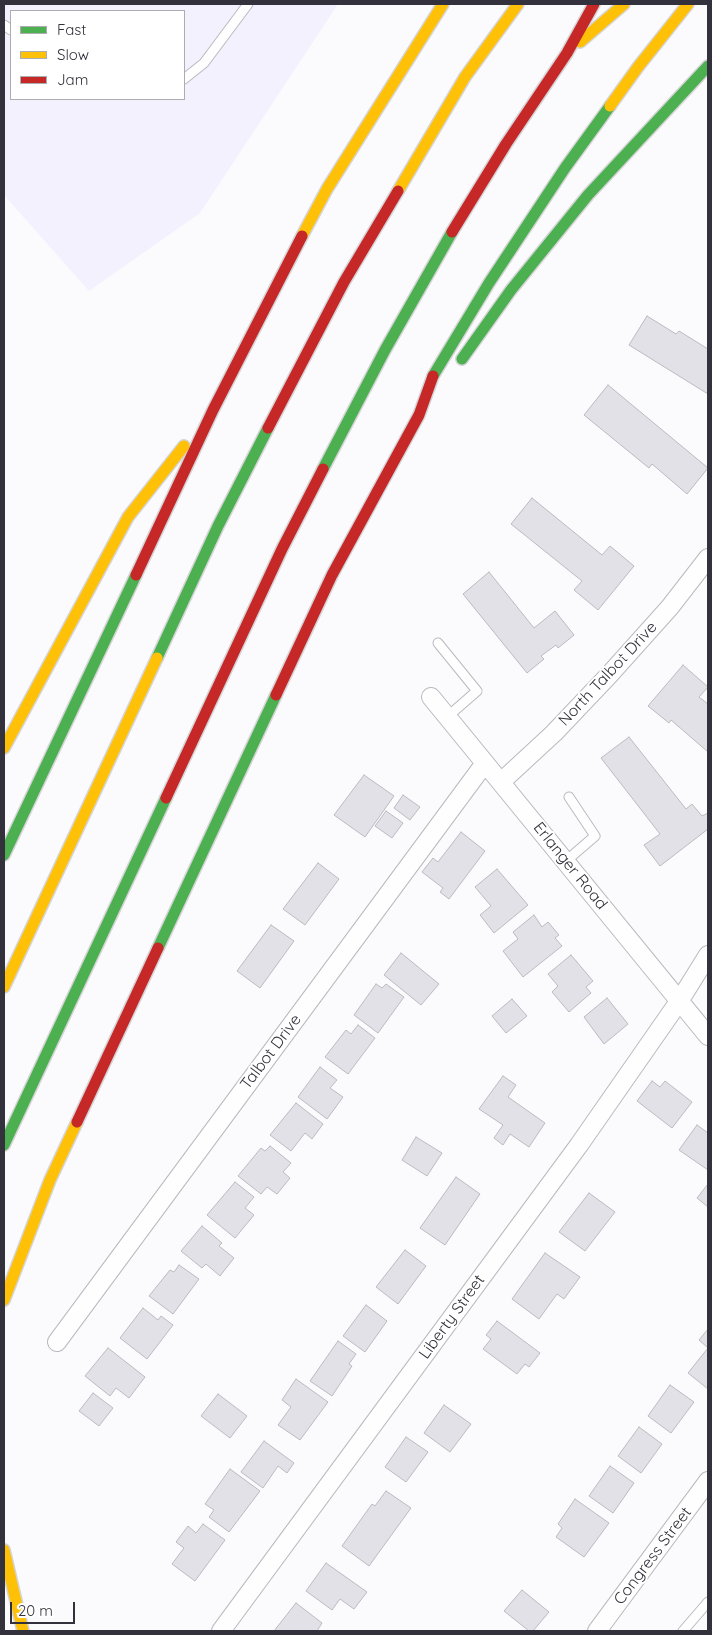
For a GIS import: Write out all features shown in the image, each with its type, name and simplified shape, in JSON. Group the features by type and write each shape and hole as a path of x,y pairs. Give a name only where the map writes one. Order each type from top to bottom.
{"highway":[{"path":"4,855 213,410 327,189 443,4"},
{"path":"4,987 218,526 344,282 465,78 518,4"},
{"path":"4,1145 282,550 385,350 451,233 506,144 567,53 594,4"},
{"path":"567,53 624,4"},
{"path":"4,1300 50,1180 327,584 419,415 432,378 489,283 571,160 638,67 688,4"},
{"path":"456,368 511,290 588,195 708,66"},
{"path":"419,415 439,390"},
{"path":"4,748 128,517 213,410"},
{"path":"4,1550 23,1631"}],"street":[{"name":"North Talbot Drive","path":"501,782 554,732 610,674 670,607 708,558"},
{"name":"Erlanger Road","path":"431,697 708,1036"},
{"name":"Talbot Drive","path":"57,1342 485,763"},
{"name":"Liberty Street","path":"221,1631 579,1145 680,1000 708,955"},
{"name":"Congress Street","path":"597,1631 708,1480"}],"lane":[{"path":"185,78 204,63 248,4"},
{"path":"438,642 477,691 447,717"},
{"path":"566,861 595,836 569,798"},
{"path":"683,1631 707,1606"}],"shaded area":[{"path":"4,4 338,4 200,213 89,291 4,195"}],"building":[{"path":"647,316 676,334 679,331 708,349 708,394 629,345"},
{"path":"608,385 708,468 687,494 652,464 649,468 584,415"},
{"path":"532,498 602,555 610,546 634,566 598,610 574,590 582,581 511,524"},
{"path":"489,572 534,628 555,611 574,635 558,648 556,645 541,656 544,659 527,673 463,594"},
{"path":"683,665 708,687 699,697 708,704 708,752 671,720 669,723 648,706"},
{"path":"629,737 686,809 692,804 702,816 708,813 708,829 660,866 644,845 660,834 601,758"},
{"path":"364,775 394,796 365,837 334,815"},
{"path":"403,795 420,807 410,820 394,808"},
{"path":"386,811 403,823 392,838 375,826"},
{"path":"461,832 485,851 449,899 440,892 443,888 422,872 433,858 438,862"},
{"path":"318,863 339,879 305,925 283,909"},
{"path":"497,869 528,905 494,933 480,915 491,906 475,887"},
{"path":"534,915 542,927 548,922 559,935 555,938 562,946 523,977 503,951 518,939 513,932"},
{"path":"271,925 294,941 260,988 237,971"},
{"path":"401,953 439,984 421,1005 384,975"},
{"path":"571,955 593,981 586,987 591,993 569,1012 552,992 558,986 548,974"},
{"path":"376,984 382,988 386,984 404,997 378,1033 354,1015"},
{"path":"607,998 628,1024 604,1044 584,1017"},
{"path":"512,999 527,1016 506,1033 492,1016"},
{"path":"358,1025 375,1038 348,1074 325,1057 346,1030 351,1034"},
{"path":"320,1067 337,1080 330,1088 343,1097 327,1119 298,1097"},
{"path":"503,1076 516,1085 508,1097 545,1123 529,1147 510,1134 503,1145 494,1138 503,1125 479,1109"},
{"path":"652,1081 660,1087 665,1081 692,1102 672,1128 637,1101"},
{"path":"296,1103 323,1124 312,1139 305,1133 291,1151 270,1135"},
{"path":"697,1125 708,1133 708,1170 679,1150"},
{"path":"416,1137 442,1153 427,1176 402,1160"},
{"path":"270,1146 291,1163 283,1172 290,1178 277,1194 267,1187 261,1194 238,1176 261,1148 265,1151"},
{"path":"456,1177 480,1194 445,1245 420,1228"},
{"path":"235,1182 254,1197 245,1208 254,1215 235,1238 207,1215"},
{"path":"708,1184 708,1207 697,1198"},
{"path":"589,1193 615,1212 585,1251 559,1232"},
{"path":"202,1226 222,1243 219,1246 234,1258 220,1276 206,1264 202,1268 181,1251"},
{"path":"405,1250 426,1266 398,1304 376,1287"},
{"path":"545,1253 580,1277 564,1299 557,1294 539,1319 512,1299"},
{"path":"179,1265 199,1279 173,1314 149,1296 170,1270 174,1272"},
{"path":"366,1305 387,1321 365,1352 343,1336"},
{"path":"143,1308 158,1320 161,1316 173,1325 147,1359 120,1338"},
{"path":"497,1321 540,1353 529,1367 525,1364 517,1374 483,1349 491,1339 486,1335"},
{"path":"708,1329 708,1348 699,1340"},
{"path":"338,1341 356,1354 349,1364 352,1366 332,1396 310,1381"},
{"path":"108,1348 145,1377 129,1398 116,1388 110,1396 85,1376"},
{"path":"708,1348 708,1389 688,1373"},
{"path":"296,1379 328,1402 300,1440 278,1425 291,1407 282,1400"},
{"path":"670,1385 694,1402 671,1433 648,1416"},
{"path":"93,1393 113,1408 99,1426 79,1411"},
{"path":"218,1394 247,1416 230,1438 201,1416"},
{"path":"444,1405 471,1424 450,1452 424,1433"},
{"path":"639,1427 662,1444 641,1473 618,1456"},
{"path":"406,1437 428,1452 406,1482 385,1467"},
{"path":"264,1441 294,1463 287,1473 278,1466 263,1488 241,1472"},
{"path":"610,1466 634,1483 613,1513 589,1496"},
{"path":"230,1469 260,1491 229,1532 209,1517 214,1510 205,1504"},
{"path":"386,1491 411,1508 369,1566 342,1546 372,1504 375,1506"},
{"path":"575,1499 609,1523 584,1557 556,1537 562,1528 558,1524"},
{"path":"203,1524 225,1540 195,1581 172,1564 184,1548 176,1542 188,1526 196,1533"},
{"path":"326,1563 367,1592 354,1609 340,1599 332,1610 306,1591"},
{"path":"522,1590 549,1612 533,1631 529,1631 504,1611"},
{"path":"296,1603 322,1623 317,1631 274,1631"}],"traffic: fast":[{"path":"462,359 511,290 588,195 708,66"},
{"path":"433,376 489,283 565,168 610,106"},
{"path":"323,469 385,350 452,232"},
{"path":"157,658 218,526 268,428"},
{"path":"4,855 136,575"},
{"path":"158,948 276,695"},
{"path":"4,1145 166,798"}],"traffic: slow":[{"path":"302,236 327,189 443,4"},
{"path":"398,191 465,77 518,4"},
{"path":"580,42 624,4"},
{"path":"610,106 688,4"},
{"path":"4,748 128,517 184,446"},
{"path":"4,987 157,658"},
{"path":"4,1300 50,1180 77,1122"},
{"path":"4,1550 23,1631"}],"traffic: jam":[{"path":"452,232 506,144 567,53 594,4"},
{"path":"268,428 344,282 398,191"},
{"path":"136,575 213,410 302,236"},
{"path":"276,695 332,575 419,415 433,376"},
{"path":"166,798 282,549 323,469"},
{"path":"77,1122 158,948"}]}
